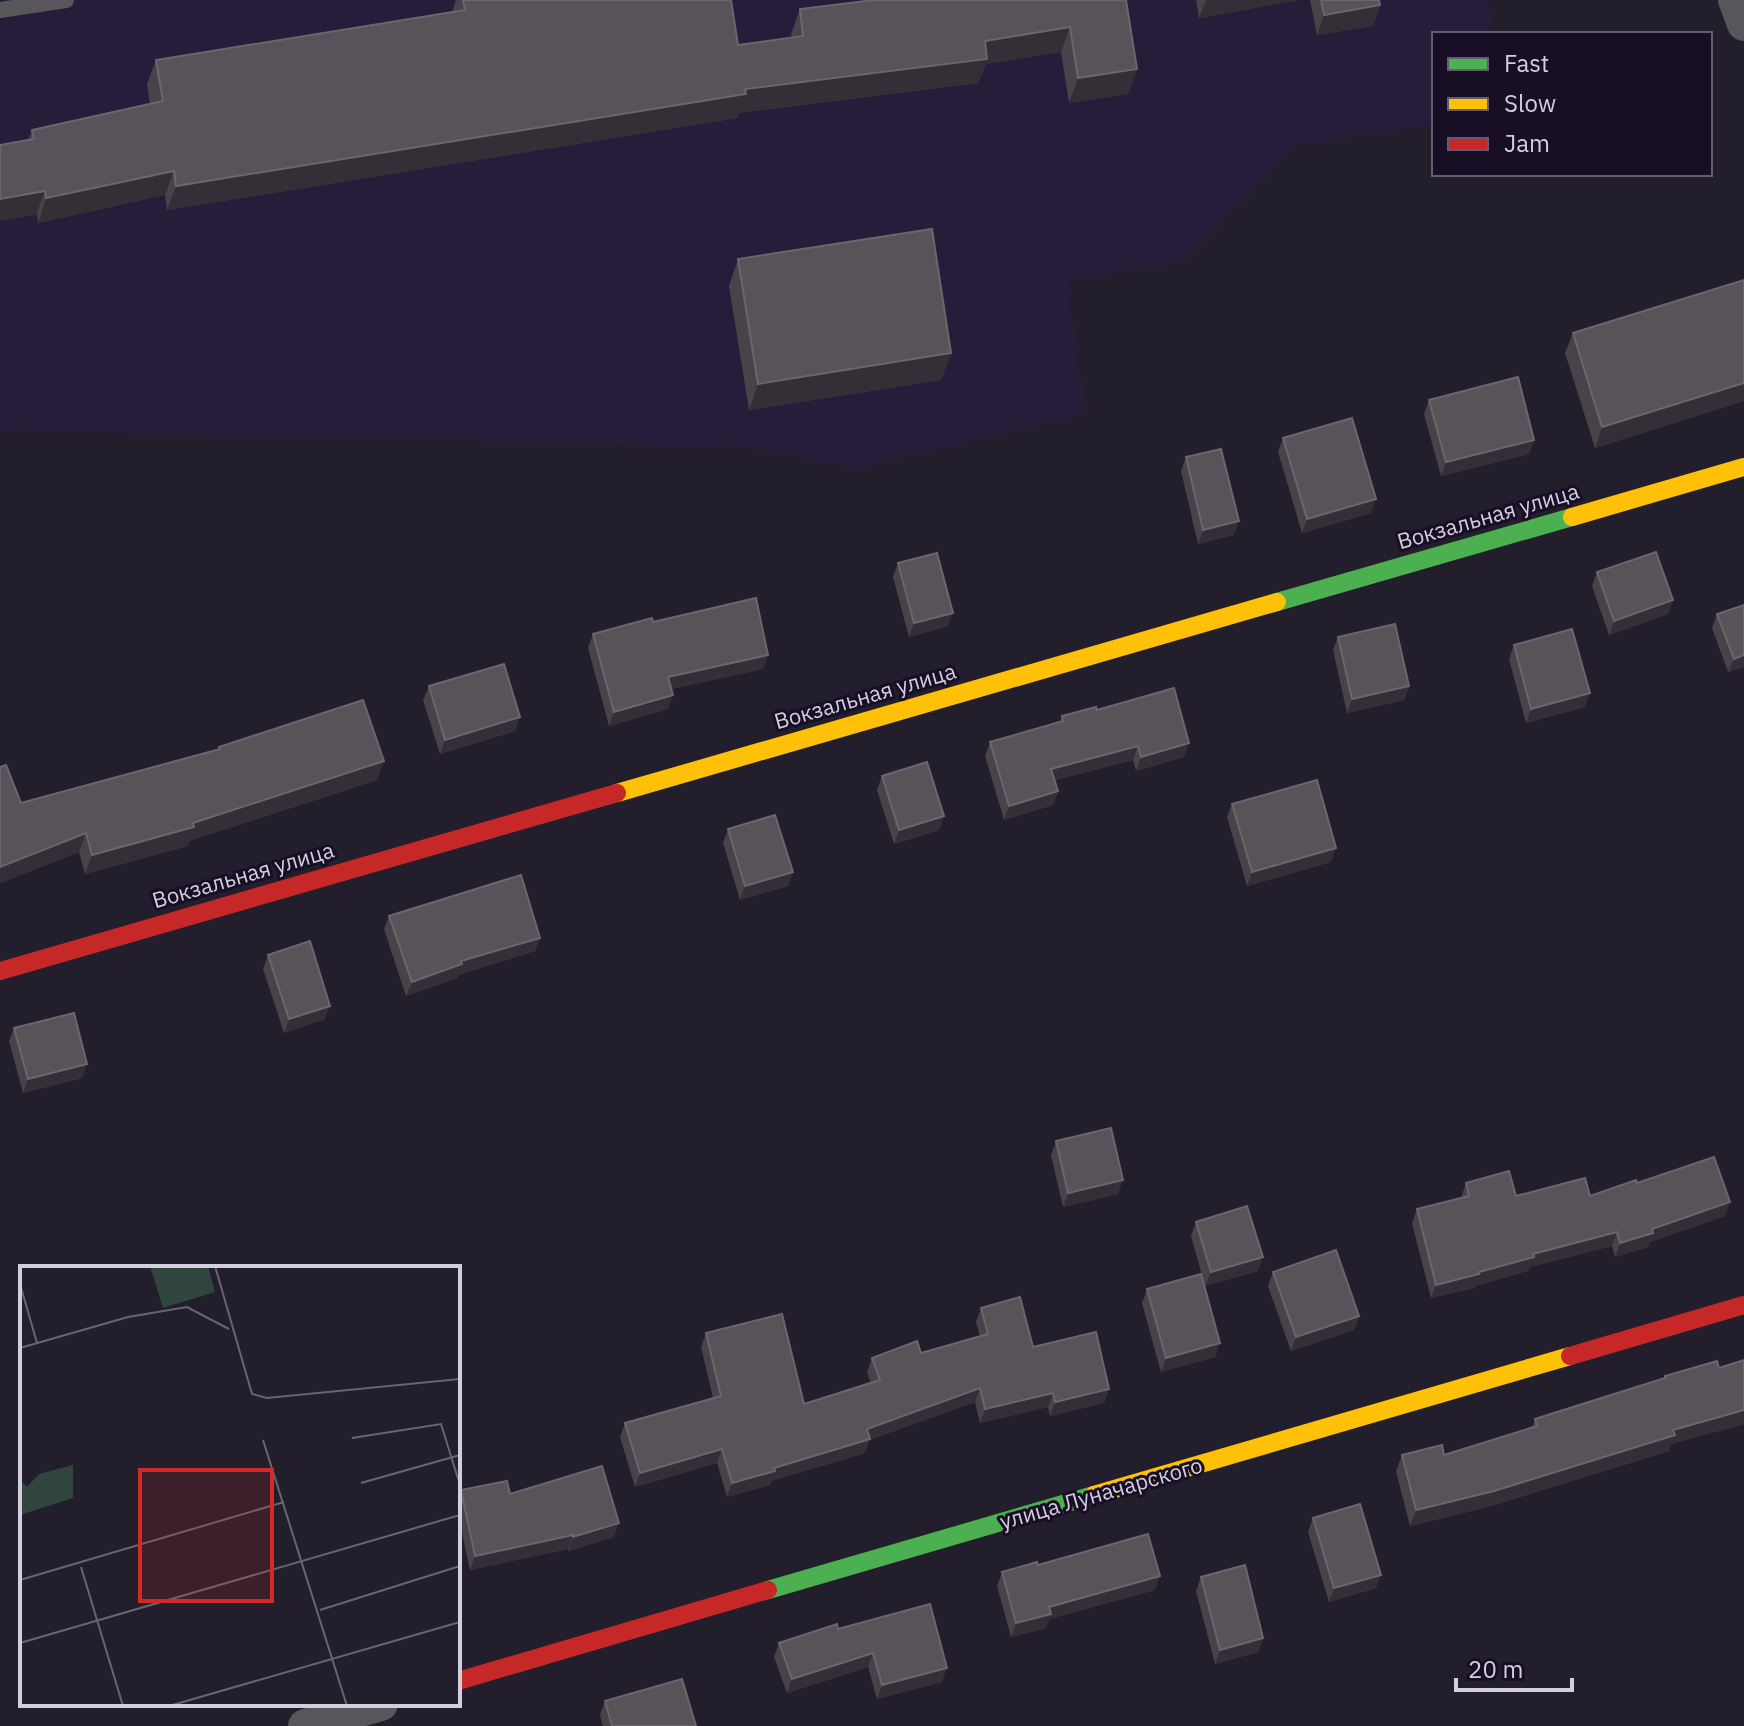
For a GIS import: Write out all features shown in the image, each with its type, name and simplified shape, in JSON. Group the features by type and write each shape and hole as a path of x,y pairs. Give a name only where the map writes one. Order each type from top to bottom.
{"street":[{"path":"1735,0 1744,24"},
{"name":"Вокзальная улица","path":"0,971 1744,467"},
{"name":"улица Луначарского","path":"460,1680 1744,1305"},
{"path":"305,1726 374,1706"}],"lane":[{"path":"0,10 66,0"}],"shaded area":[{"path":"0,0 1488,0 1492,32 1432,32 1432,123 1297,145 1182,262 1067,280 1086,414 855,468 746,447 0,430"}],"building":[{"path":"463,0 731,0 738,45 803,36 800,9 874,0 1126,0 1137,69 1078,78 1070,27 985,41 987,59 745,89 746,94 176,186 174,171 46,198 45,191 0,199 0,145 34,139 32,130 163,101 156,60 465,10"},
{"path":"1321,0 1379,0 1380,5 1324,15"},
{"path":"932,229 951,353 758,384 738,259"},
{"path":"1744,280 1744,383 1602,427 1573,333"},
{"path":"1518,377 1534,440 1446,462 1429,400"},
{"path":"1352,418 1376,499 1307,519 1283,438"},
{"path":"1221,449 1239,521 1203,530 1186,457"},
{"path":"1656,552 1673,600 1614,621 1597,572"},
{"path":"937,553 953,613 914,623 898,563"},
{"path":"756,598 768,655 668,677 673,695 614,712 593,634 652,618 653,622"},
{"path":"1744,605 1744,655 1734,659 1717,614"},
{"path":"1395,624 1409,686 1352,699 1338,637"},
{"path":"1572,629 1590,693 1531,709 1514,645"},
{"path":"504,664 520,717 445,740 429,686"},
{"path":"1174,688 1189,743 1141,757 1138,746 1051,769 1058,791 1009,806 990,742 1063,721 1062,716 1096,707 1097,710"},
{"path":"363,700 384,761 193,823 194,827 92,855 86,833 0,867 0,767 6,765 21,803 220,749"},
{"path":"927,762 944,816 899,830 882,776"},
{"path":"1317,780 1336,848 1252,872 1232,804"},
{"path":"775,815 793,872 745,886 728,829"},
{"path":"521,875 540,938 461,961 462,964 412,982 389,916"},
{"path":"310,941 330,1006 289,1019 268,955"},
{"path":"74,1013 87,1064 28,1079 14,1028"},
{"path":"1111,1128 1123,1180 1068,1193 1056,1141"},
{"path":"1714,1157 1730,1202 1620,1243 1617,1232 1533,1254 1534,1257 1436,1285 1417,1209 1469,1196 1466,1183 1509,1171 1516,1196 1585,1178 1590,1196"},
{"path":"1247,1206 1263,1257 1211,1272 1196,1222"},
{"path":"1336,1250 1359,1316 1296,1337 1273,1272"},
{"path":"1201,1274 1220,1343 1166,1358 1147,1289"},
{"path":"1020,1297 1033,1347 1096,1332 1109,1389 1055,1402 1053,1393 985,1409 980,1388 867,1429 870,1439 732,1483 722,1449 640,1473 625,1423 721,1396 706,1333 782,1314 804,1404 880,1380 872,1358 917,1341 921,1353 988,1334 981,1308"},
{"path":"1744,1360 1744,1410 1673,1430 1675,1435 1494,1491 1416,1510 1402,1455 1442,1445 1444,1455 1537,1426 1535,1419 1665,1376 1717,1361 1719,1368"},
{"path":"602,1466 619,1523 573,1537 475,1556 461,1490 507,1481 510,1494"},
{"path":"1360,1504 1381,1575 1334,1588 1313,1518"},
{"path":"1148,1534 1160,1576 1049,1607 1051,1614 1016,1623 1002,1572"},
{"path":"1245,1565 1263,1638 1220,1650 1201,1577"},
{"path":"930,1604 947,1668 882,1685 873,1653 792,1679 779,1643 837,1624 838,1629"},
{"path":"682,1679 696,1726 612,1726 605,1701"}],"traffic: fast":[{"path":"1277,602 1572,517"},
{"path":"768,1590 1094,1495"}],"traffic: slow":[{"path":"1572,517 1744,467"},
{"path":"617,793 1277,602"},
{"path":"1094,1495 1570,1356"}],"traffic: jam":[{"path":"0,971 617,793"},
{"path":"1570,1356 1744,1305"},
{"path":"460,1680 768,1590"}]}
